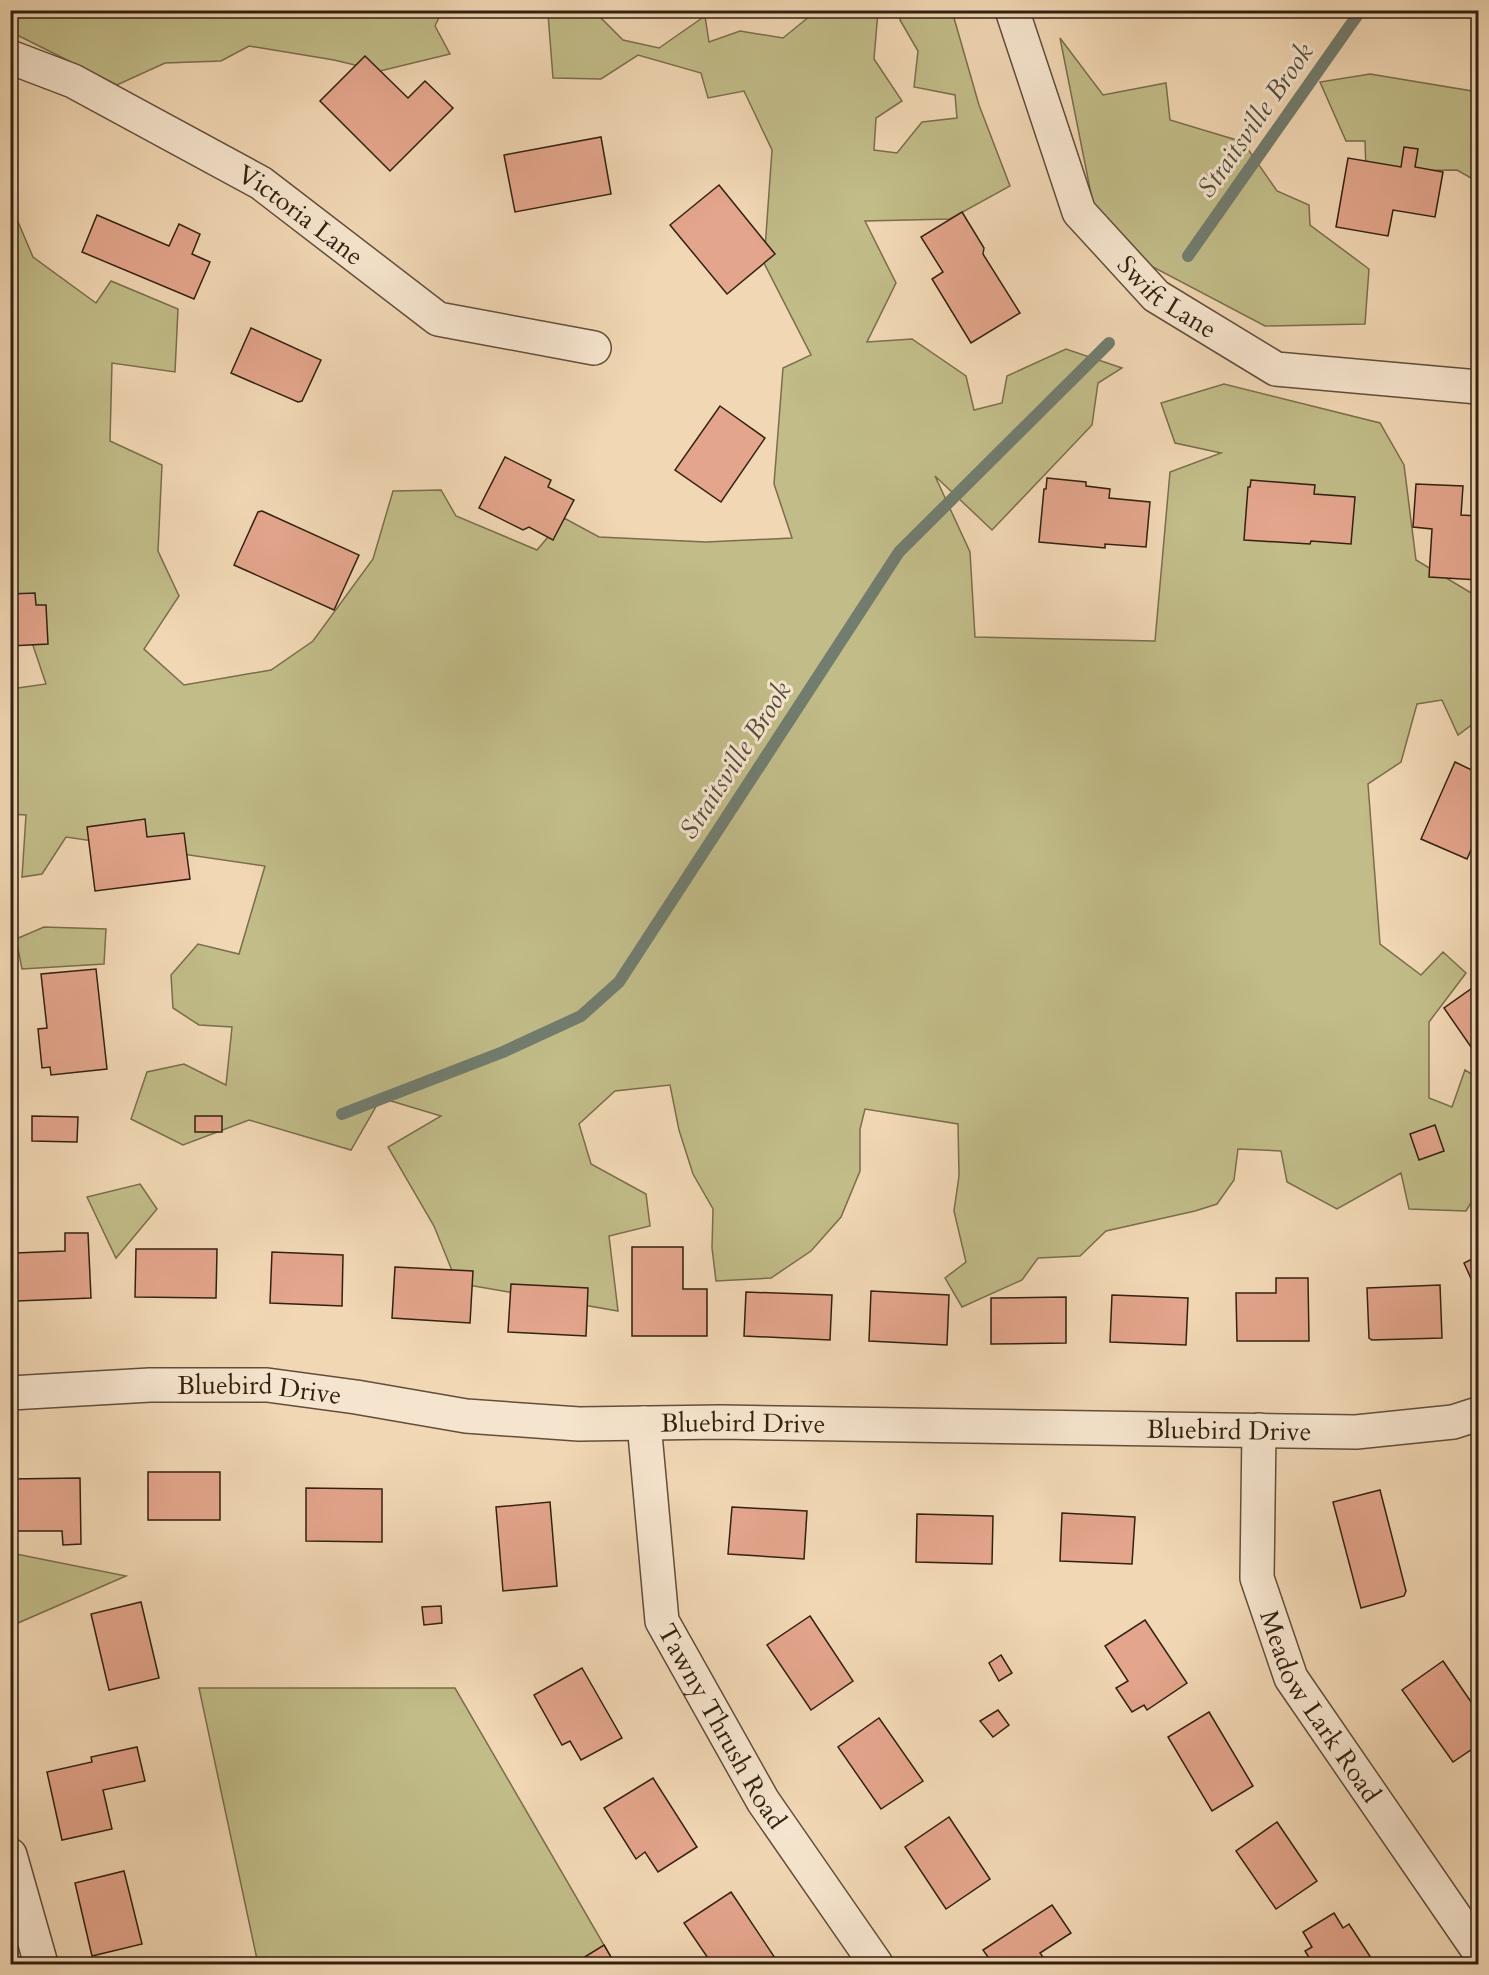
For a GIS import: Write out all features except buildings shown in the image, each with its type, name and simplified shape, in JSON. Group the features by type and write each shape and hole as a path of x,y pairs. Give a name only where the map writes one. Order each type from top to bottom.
{"street":[{"name":"Swift Lane","path":"1012,10 1079,212 1156,296 1276,369 1479,387"},
{"name":"Victoria Lane","path":"10,57 73,81 261,183 438,319 594,348"},
{"name":"Bluebird Drive","path":"10,1393 150,1385 267,1385 356,1397 466,1416 579,1424 721,1422 1356,1432 1453,1422 1479,1414"},
{"name":"Tawny Thrush Road","path":"644,1423 662,1621 763,1800 876,1965"},
{"name":"Meadow Lark Road","path":"1259,1430 1257,1578 1292,1678 1479,1950"},
{"path":"10,1855 41,1965"}],"shaded area":[{"path":"357,10 361,13 390,14 393,11 442,11 435,26 450,54 380,71 334,60 249,46 221,61 165,63 117,85 11,32 10,11"},
{"path":"594,11 623,40 659,48 705,16 709,42 740,31 783,38 810,16 810,11 878,11 874,59 902,101 876,118 874,150 897,153 922,122 957,118 955,95 914,87 918,51 900,20 901,11 952,11 979,105 1010,186 950,219 865,221 896,283 867,342 912,339 966,376 974,410 1002,403 1007,376 1066,349 1122,368 1098,383 1092,425 992,530 935,476 970,552 975,637 1155,641 1170,472 1221,453 1175,443 1161,403 1224,384 1380,423 1404,465 1416,560 1478,597 1478,720 1458,735 1442,700 1417,704 1401,762 1368,784 1380,944 1421,975 1443,952 1466,973 1429,1022 1429,1098 1452,1107 1465,1070 1478,1078 1478,1202 1474,1198 1466,1211 1409,1209 1401,1173 1337,1209 1287,1182 1281,1151 1238,1149 1234,1180 1217,1204 1106,1231 1080,1256 1038,1258 1022,1280 962,1307 945,1278 966,1262 954,1211 959,1176 958,1124 865,1109 860,1129 860,1171 841,1217 811,1251 771,1278 716,1281 712,1248 713,1209 693,1174 679,1130 670,1085 615,1091 579,1124 591,1164 646,1194 650,1226 609,1236 618,1311 457,1283 434,1226 388,1147 441,1116 381,1098 351,1150 249,1120 183,1145 131,1119 147,1072 184,1064 226,1085 232,1027 199,1025 173,1008 171,975 198,944 239,954 265,866 66,837 42,874 22,877 26,815 11,814 11,689 46,684 20,607 11,608 10,356 15,354 10,350 10,203 33,257 96,303 111,281 178,309 175,372 112,363 110,441 162,465 158,551 179,596 144,649 184,685 271,670 313,641 373,559 393,491 441,490 456,516 537,550 564,518 599,537 706,542 792,538 774,484 783,368 811,355 764,263 772,150 744,91 708,98 701,73 638,55 601,79 553,78 548,14"},
{"path":"1060,38 1103,95 1166,83 1170,120 1243,142 1277,191 1309,205 1310,225 1369,269 1365,324 1265,326 1100,239"},
{"path":"1370,74 1478,92 1478,182 1457,170 1366,171 1365,141 1346,141 1320,82"},
{"path":"44,927 106,929 104,964 22,969 16,939"},
{"path":"140,1184 157,1209 116,1258 87,1197"},
{"path":"11,1553 126,1576 11,1626"},
{"path":"199,1688 455,1688 615,1964 258,1964"}],"waterway":[{"name":"Straitsville Brook","path":"1188,256 1361,10"},
{"name":"Straitsville Brook","path":"342,1114 503,1052 581,1016 619,982 899,552 1109,343"}]}
